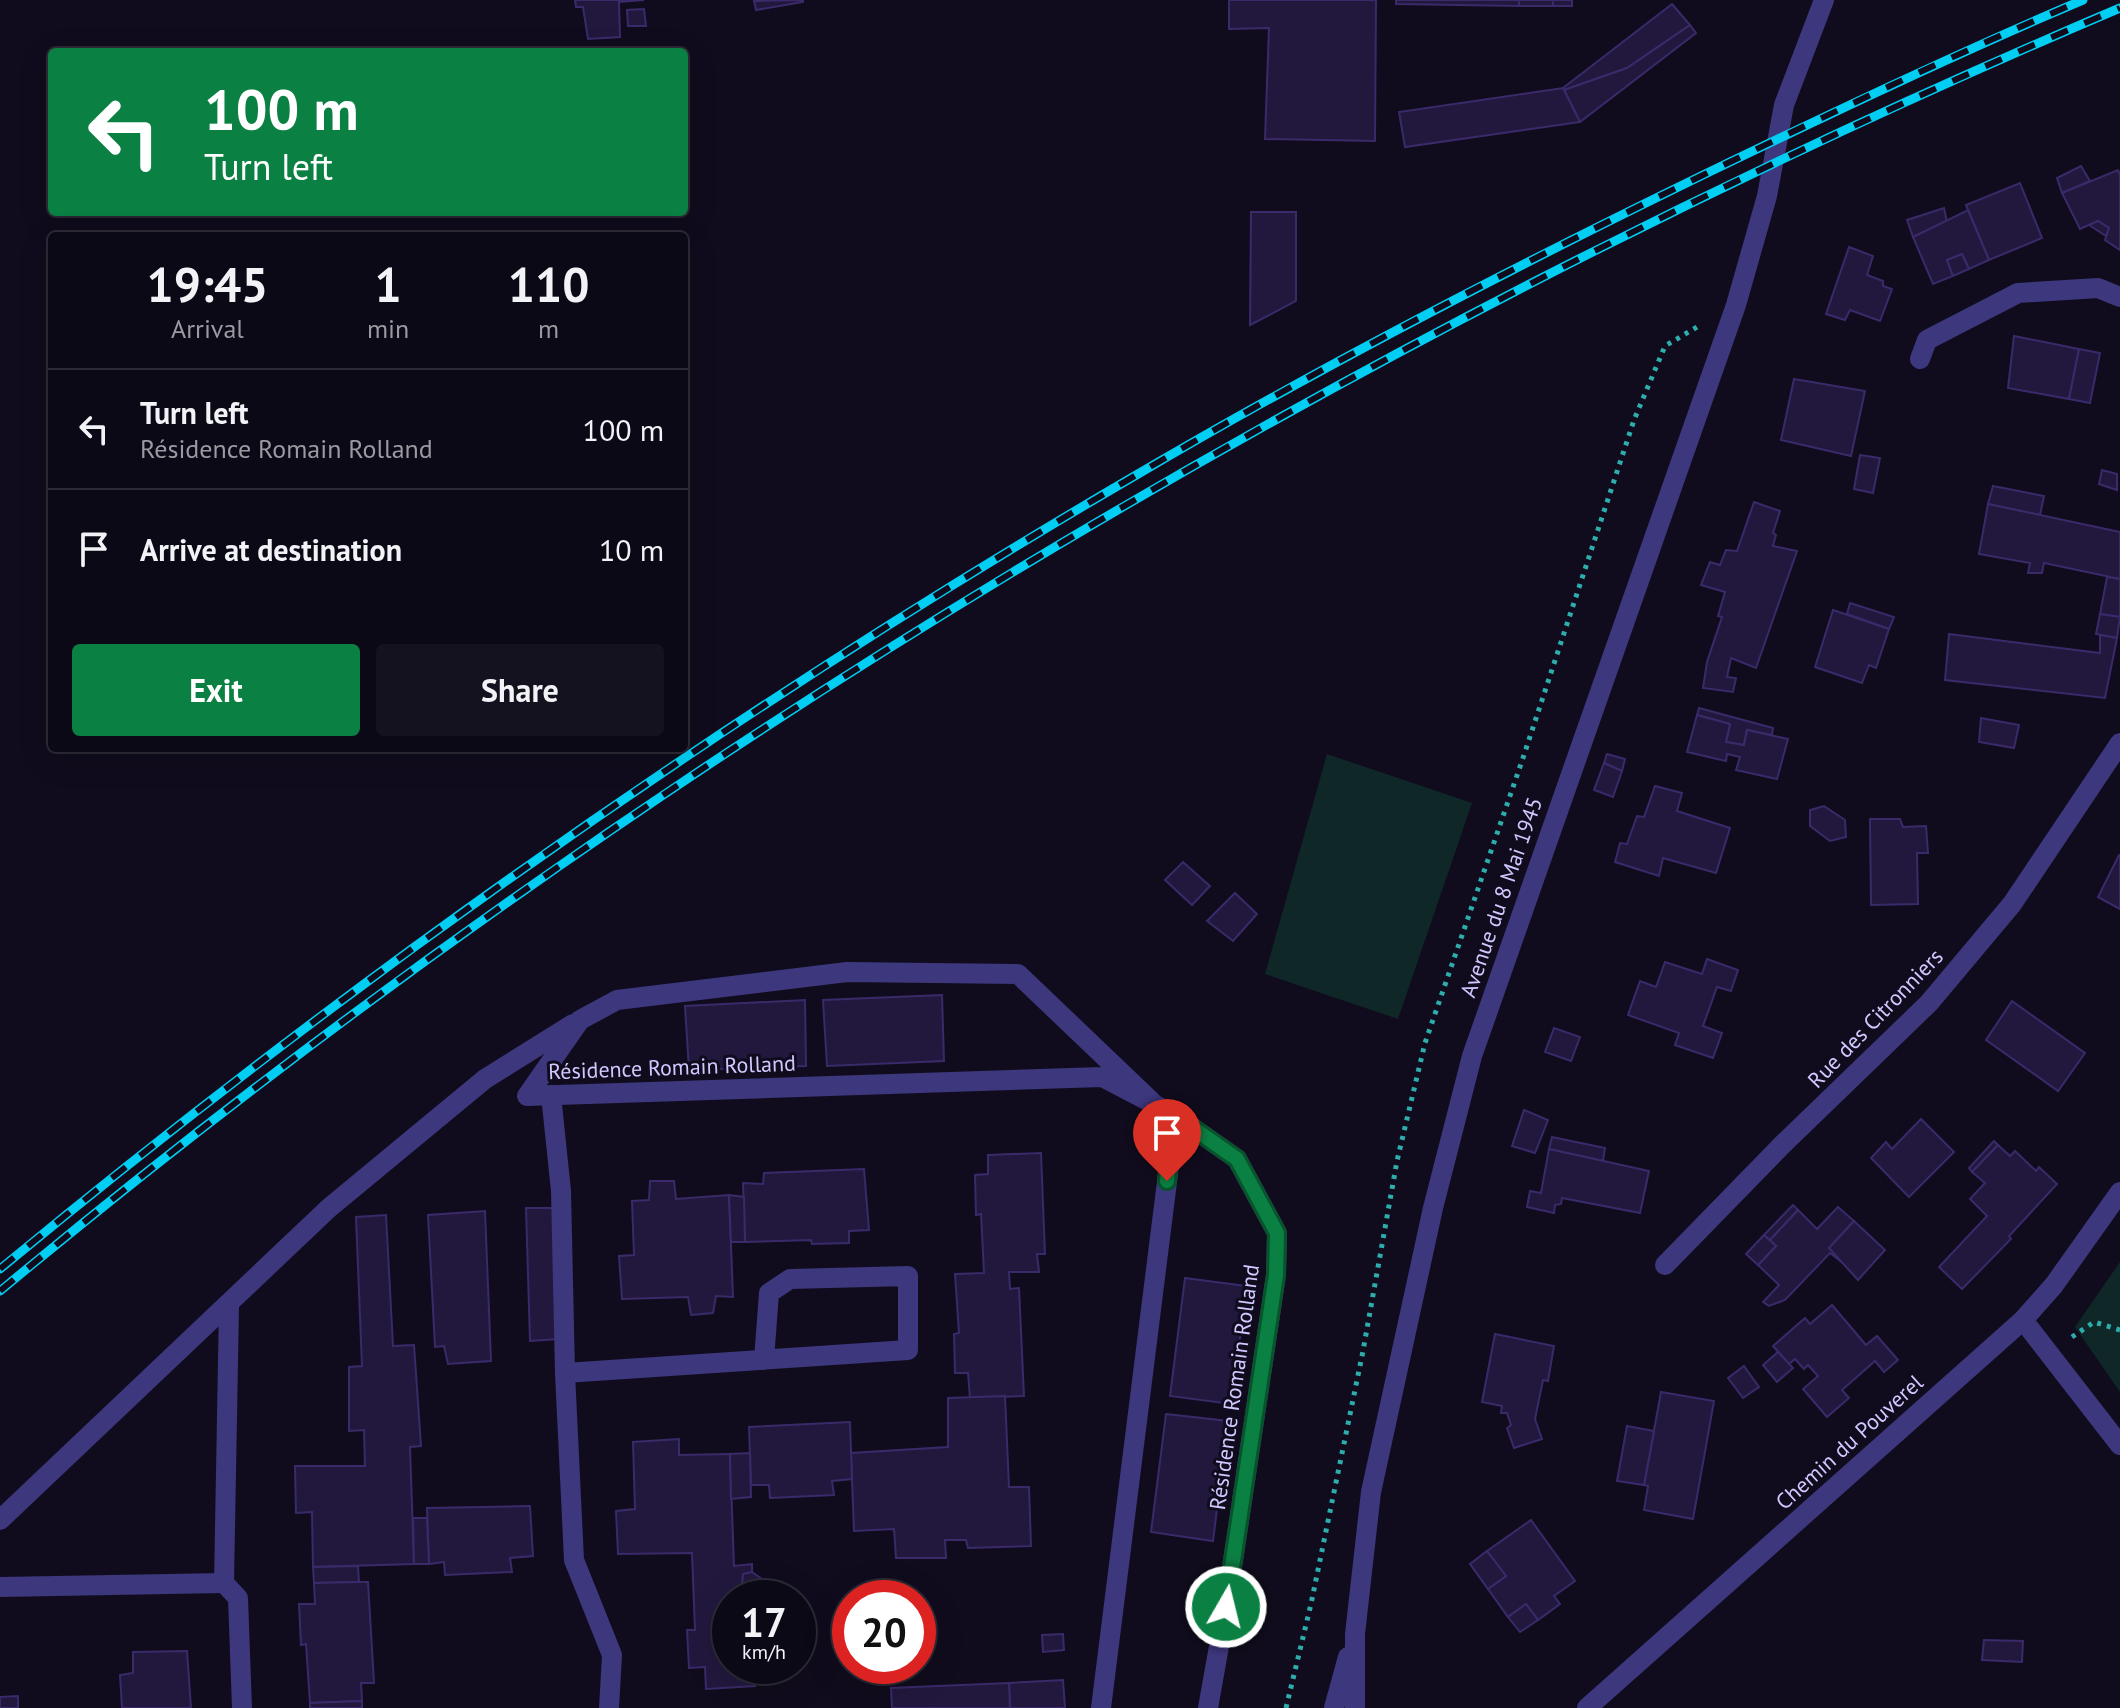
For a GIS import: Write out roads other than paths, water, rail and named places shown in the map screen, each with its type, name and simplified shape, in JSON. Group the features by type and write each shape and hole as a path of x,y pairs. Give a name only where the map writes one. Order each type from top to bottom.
{"street":[{"name":"Avenue du 8 Mai 1945","path":"1355,1708 1355,1634 1371,1492 1433,1208 1472,1056 1736,305 1767,196 1784,105 1824,0"},
{"path":"1920,359 1927,340 2018,293 2098,288 2120,297"},
{"name":"Rue des Citronniers","path":"1665,1265 1782,1145 1929,1003 2012,904 2120,743"},
{"name":"Résidence Romain Rolland","path":"1152,1102 1018,974 847,972 617,1000 580,1020 527,1096 1102,1077 1173,1114 1237,1159 1277,1233 1276,1275 1208,1708"},
{"path":"0,1520 329,1208 485,1079 580,1020"},
{"path":"551,1095 561,1191 565,1373 574,1560 612,1655 609,1708"},
{"path":"1101,1708 1173,1114"},
{"name":"Chemin du Pouverel","path":"1587,1708 2023,1320 2054,1285 2120,1192"},
{"path":"565,1373 764,1360 908,1350 908,1276 790,1279 769,1293 764,1360"},
{"path":"229,1306 224,1583 238,1598 242,1708"},
{"path":"2023,1320 2120,1445"},
{"path":"0,1587 224,1583"},
{"name":"Avenue du 8 Mai 1945","path":"1334,1708 1355,1634"}],"railway":[{"path":"0,1269 272,1053 411,949 696,750 989,563 1207,434 1489,282 1798,130 2083,0"},
{"path":"0,1291 243,1097 493,913 750,738 1013,572 1282,416 1556,270 1836,134 2120,8"}]}
